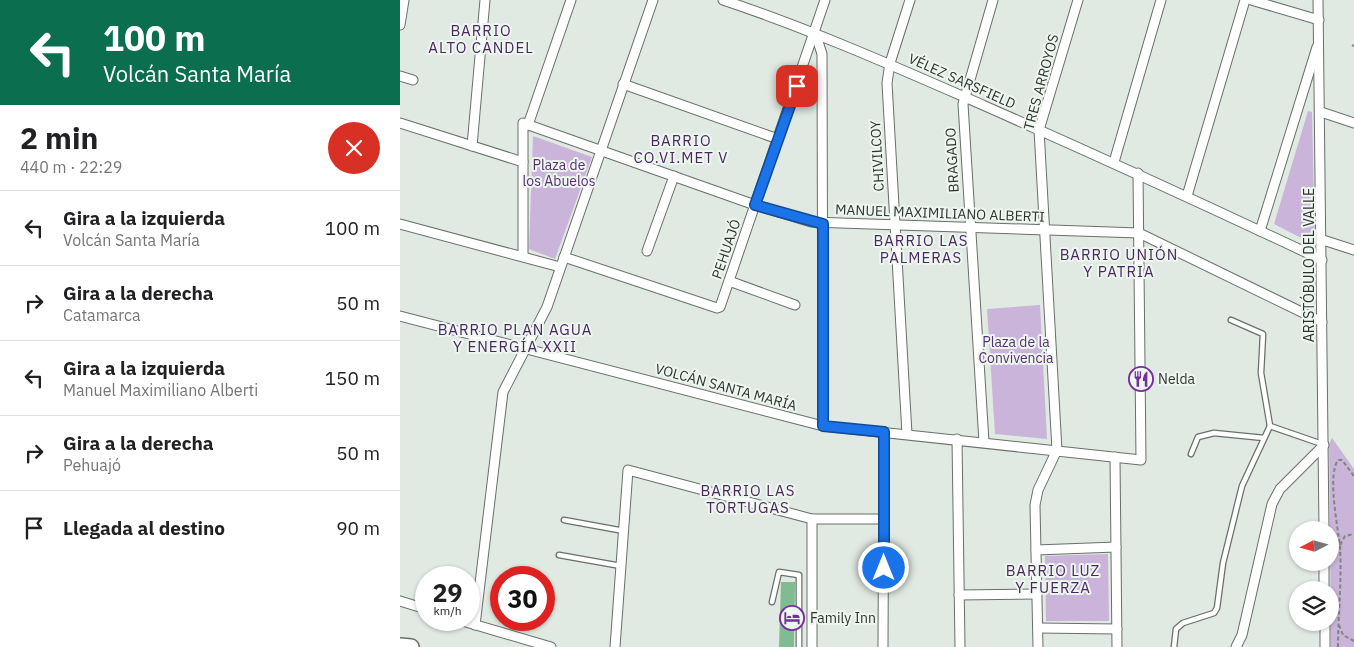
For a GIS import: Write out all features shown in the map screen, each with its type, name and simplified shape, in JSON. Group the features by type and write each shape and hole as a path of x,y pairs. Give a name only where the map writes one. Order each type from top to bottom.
{"highway":[{"path":"400,646 411,647"}],"street":[{"path":"400,25 404,0"},
{"path":"472,146 485,0"},
{"path":"523,256 525,124 571,0"},
{"path":"480,584 503,392 527,349 547,307 653,0"},
{"name":"VÉLEZ SARSFIELD","path":"723,0 741,3 890,63 1114,162 1322,260"},
{"name":"PEHUAJÓ","path":"564,257 719,308 825,0"},
{"name":"CHIVILCOY","path":"907,434 887,83 890,63 910,0"},
{"name":"BRAGADO","path":"984,442 970,228 964,97 993,0"},
{"name":"TRES ARROYOS","path":"1038,647 1036,497 1057,450 1039,130 1078,0"},
{"path":"1114,162 1161,0"},
{"path":"1187,196 1245,0"},
{"path":"1251,0 1319,20"},
{"name":"ARISTÓBULO DEL VALLE","path":"1318,0 1323,240 1324,521"},
{"path":"815,32 822,54 823,426"},
{"path":"1260,230 1320,38"},
{"path":"400,76 413,80"},
{"path":"623,84 778,139"},
{"path":"1321,112 1354,123"},
{"path":"400,123 523,162"},
{"name":"MANUEL MAXIMILIANO ALBERTI","path":"525,124 755,205 823,224 1139,233 1322,322"},
{"path":"1138,173 1139,233"},
{"path":"647,251 674,176"},
{"path":"400,224 560,267"},
{"name":"VOLCÁN SANTA MARÍA","path":"400,316 823,426 1141,460 1139,233"},
{"path":"1323,240 1354,250"},
{"path":"729,281 795,305"},
{"path":"883,647 884,432"},
{"path":"957,439 960,647"},
{"path":"1236,647 1242,634 1272,504 1280,489 1324,445"},
{"path":"1115,457 1117,647"},
{"path":"615,647 628,470 812,519 884,520"},
{"path":"812,519 812,647"},
{"path":"1036,550 1116,547"},
{"path":"959,595 1037,594"},
{"path":"400,601 415,606"},
{"path":"480,627 551,647"},
{"path":"1038,628 1117,629"},
{"path":"1325,631 1325,647"}],"lane":[{"path":"1174,647 1176,629 1182,623 1214,614 1217,608 1223,563 1242,486 1270,426 1262,373 1263,334 1231,320"},
{"path":"1270,426 1324,445"},
{"path":"1191,454 1198,437 1214,433 1264,438"},
{"path":"564,520 624,531"},
{"path":"559,554 621,566"},
{"path":"772,602 779,572 799,575 799,647"}],"path":[{"path":"1339,585 1340,547 1335,515 1334,469 1338,460 1342,460 1354,476"},
{"path":"1340,547 1342,539 1354,534"},
{"path":"1339,625 1343,635 1354,641"},
{"path":"1338,631 1338,647"}],"green space":[{"path":"1308,111 1312,112 1315,245 1274,224"},
{"name":"Plaza de los Abuelos","path":"533,136 592,157 555,259 529,249"},
{"name":"Plaza de la Convivencia","path":"1040,305 1047,439 995,434 987,309"},
{"path":"1332,438 1354,469 1354,647 1331,647 1331,631 1339,631 1339,581 1330,581 1330,571 1339,571 1339,521 1330,521 1329,444"},
{"path":"1108,554 1109,621 1046,621 1045,556"}],"building":[{"path":"781,582 795,582 794,647 779,647"}],"place":[{"name":"Nelda","path":"1141,379"},
{"name":"Family Inn","path":"792,618"}],"district":[{"name":"BARRIO ALTO CANDEL","path":"481,40"},
{"name":"BARRIO CO.VI.MET V","path":"681,150"},
{"name":"BARRIO LAS PALMERAS","path":"921,250"},
{"name":"BARRIO UNIÓN Y PATRIA","path":"1119,264"},
{"name":"BARRIO PLAN AGUA Y ENERGÍA XXII","path":"515,338"},
{"name":"BARRIO LAS TORTUGAS","path":"748,500"},
{"name":"BARRIO LUZ Y FUERZA","path":"1053,580"}],"route":[{"path":"797,86 755,205 823,224 823,426 884,432 884,568"}]}
